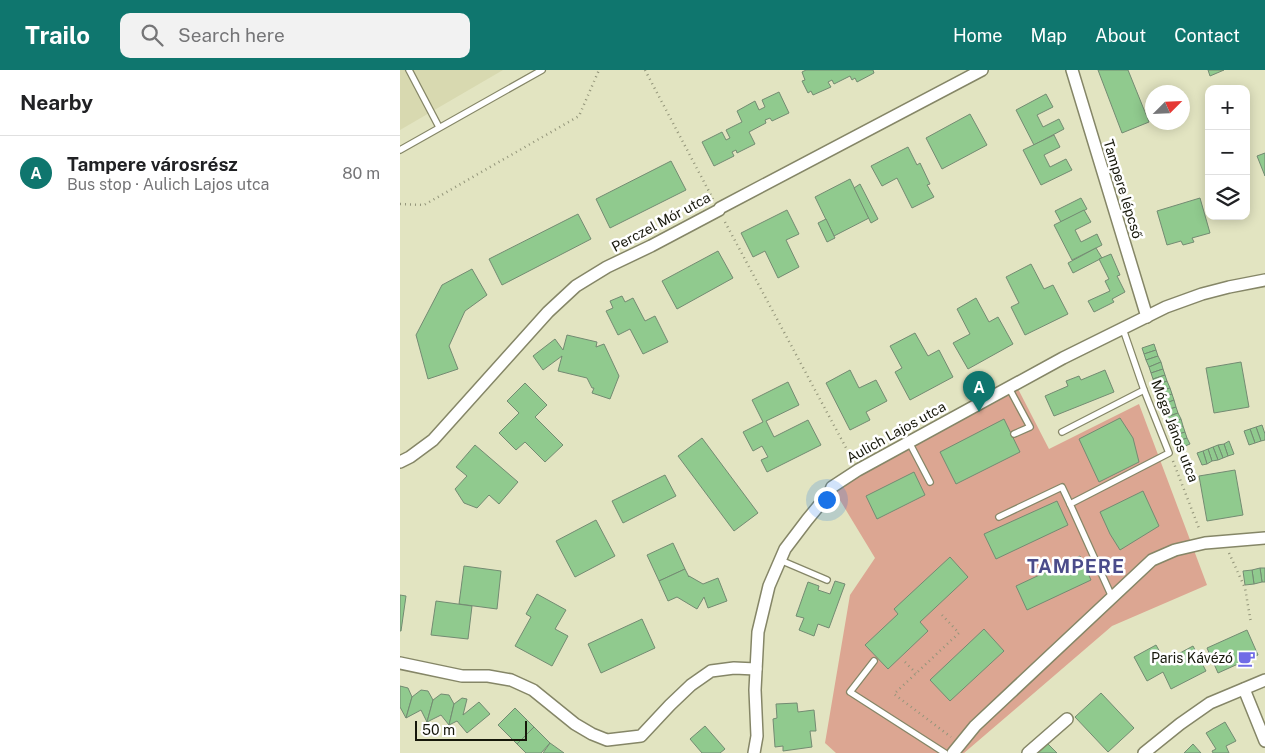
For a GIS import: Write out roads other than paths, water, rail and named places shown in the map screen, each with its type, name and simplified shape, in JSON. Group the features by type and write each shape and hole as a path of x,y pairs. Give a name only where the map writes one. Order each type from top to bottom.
{"street":[{"name":"Perczel Mór utca","path":"400,462 433,440 548,312 576,286 607,267 651,246 982,70"},
{"name":"Tampere lépcső","path":"1072,70 1147,316"},
{"name":"Aulich Lajos utca","path":"754,753 757,736 755,690 758,632 769,586 780,560 791,542 832,487 858,470 1063,358 1147,316 1202,294 1265,280"},
{"path":"957,749 976,726 1152,560 1175,550 1205,542 1265,538"},
{"path":"400,663 462,676 488,676 510,680 533,690 575,724 607,740 641,736 691,685 710,671 734,668 756,669"},
{"path":"1144,753 1210,703 1265,680"},
{"path":"1244,689 1265,741"},
{"path":"1028,753 1067,719"}],"lane":[{"path":"409,70 439,127"},
{"path":"400,150 542,70"},
{"name":"Móga János utca","path":"1070,504 1169,453 1144,390 1123,328"},
{"path":"1010,388 1030,427 1014,434"},
{"path":"1062,432 1144,390"},
{"path":"909,442 930,482"},
{"path":"999,517 1062,487 1112,597"},
{"path":"780,560 827,580"},
{"path":"874,661 850,692 945,753"}],"place":[{"name":"Tampere városrész","path":"979,412"},
{"name":"Paris Kávézó","path":"1247,658"}],"district":[{"name":"TAMPERE","path":"1076,566"}]}
